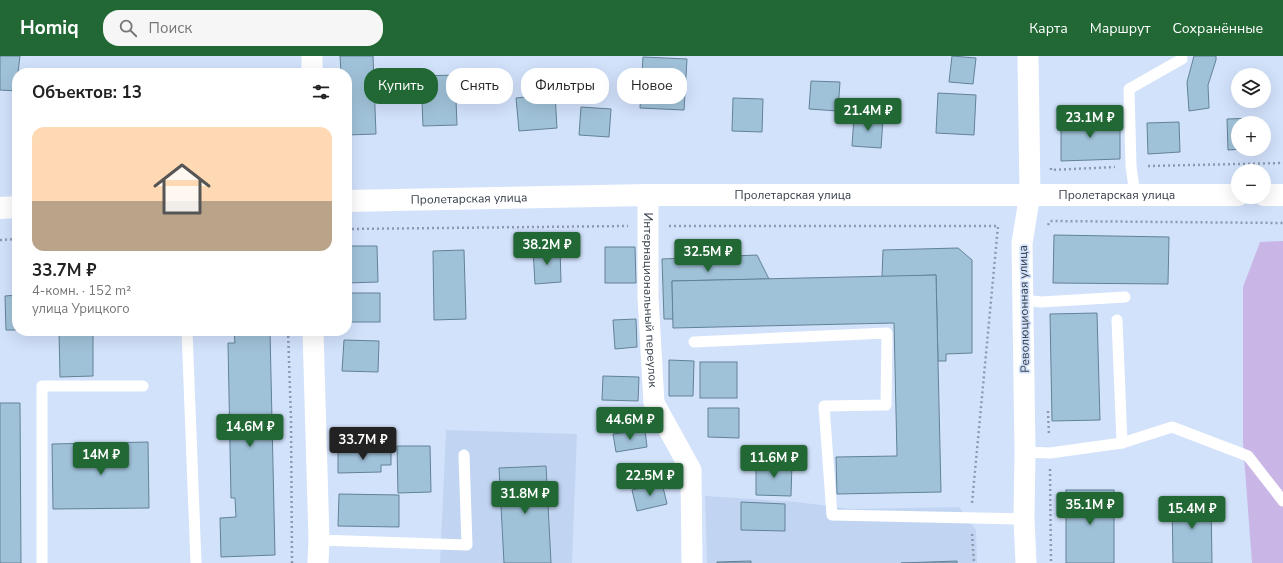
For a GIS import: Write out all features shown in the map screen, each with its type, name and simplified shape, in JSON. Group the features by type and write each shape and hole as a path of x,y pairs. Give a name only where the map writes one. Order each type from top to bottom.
{"main road":[{"name":"Пролетарская улица","path":"352,201 648,195 1231,195"},
{"path":"1271,195 1283,195"},
{"path":"0,208 12,207"}],"street":[{"path":"312,56 312,68"},
{"name":"Революционная улица","path":"1026,563 1024,519 1024,300 1022,243 1030,194 1028,56"},
{"name":"Интернациональный переулок","path":"648,195 648,297 654,403 691,470 692,563"},
{"path":"313,336 319,540 318,563"}],"lane":[{"path":"1135,194 1131,166 1129,89 1182,59"},
{"path":"1024,300 1041,302 1124,297"},
{"path":"1117,320 1122,443"},
{"path":"694,342 887,333 886,405 824,406 832,515 1024,519"},
{"path":"187,336 196,563"},
{"path":"42,563 42,386 143,386"},
{"path":"1025,452 1050,453 1122,443 1172,427 1248,456 1283,501"},
{"path":"319,540 467,545 464,455"}],"path":[{"path":"1046,231 1050,221 1283,223"},
{"path":"352,229 648,226 998,226 970,517 974,563"},
{"path":"0,240 12,239"},
{"path":"288,336 292,420 292,563"},
{"path":"1047,405 1050,453 1051,563"}],"shaded area":[{"path":"1283,241 1283,563 1252,563 1243,443 1243,287 1260,242"},
{"path":"446,430 577,434 572,563 440,563"},
{"path":"705,496 797,502 851,509 959,507 976,530 977,563 707,563"}],"building":[{"path":"0,56 20,56 19,68 12,68 12,91 0,90"},
{"path":"340,56 373,56 373,68 364,68 364,104 375,104 376,134 352,135 352,68 341,68"},
{"path":"952,56 976,58 973,84 949,82"},
{"path":"1194,56 1216,56 1216,60 1208,85 1209,108 1189,111 1187,82"},
{"path":"643,57 687,59 686,68 642,68"},
{"path":"446,75 446,104 456,104 457,125 423,126 422,104 438,104 438,76"},
{"path":"811,81 840,82 838,111 809,109"},
{"path":"938,93 976,95 974,135 936,133"},
{"path":"521,97 521,104 556,104 557,128 519,131 516,98"},
{"path":"733,98 763,99 762,132 732,131"},
{"path":"640,104 684,104 684,110 640,108"},
{"path":"581,107 611,109 609,137 579,135"},
{"path":"854,117 883,119 881,148 852,146"},
{"path":"1120,118 1120,159 1061,161 1061,119"},
{"path":"1227,119 1231,119 1231,150 1228,150"},
{"path":"1179,122 1180,152 1148,154 1147,123"},
{"path":"1054,235 1169,237 1168,284 1053,283"},
{"path":"352,246 377,246 378,282 352,283"},
{"path":"605,247 635,247 636,283 605,283"},
{"path":"560,248 561,282 535,284 533,249"},
{"path":"958,248 972,260 972,353 946,354 946,361 938,361 936,275 882,277 883,250"},
{"path":"464,250 466,319 434,320 433,251"},
{"path":"757,255 769,279 672,281 673,319 664,319 662,259"},
{"path":"936,275 941,492 837,494 836,457 897,456 894,323 673,328 672,281"},
{"path":"352,293 380,293 380,322 352,322"},
{"path":"12,295 12,330 6,330 5,296"},
{"path":"1097,313 1100,420 1052,421 1050,314"},
{"path":"636,319 637,347 615,349 613,320"},
{"path":"59,336 93,336 93,376 60,377"},
{"path":"234,336 270,336 275,555 221,557 220,518 236,517 235,498 231,498 228,343 235,343"},
{"path":"344,340 379,341 378,372 342,371"},
{"path":"669,360 694,361 693,396 669,396"},
{"path":"700,362 737,362 737,398 700,398"},
{"path":"603,376 639,377 638,401 602,400"},
{"path":"0,403 20,403 21,563 0,563"},
{"path":"708,408 739,408 739,438 708,437"},
{"path":"645,430 647,447 616,452 613,434"},
{"path":"148,442 149,508 53,509 52,444"},
{"path":"397,446 430,446 431,492 398,493"},
{"path":"338,451 391,451 391,465 381,465 381,472 338,473"},
{"path":"756,463 792,463 791,496 756,495"},
{"path":"546,466 551,563 504,563 499,468"},
{"path":"662,483 667,504 637,511 632,490"},
{"path":"1066,490 1114,490 1114,563 1066,563"},
{"path":"339,494 399,495 399,527 338,526"},
{"path":"1211,497 1212,563 1173,563 1172,498"},
{"path":"741,502 785,504 785,531 741,530"},
{"path":"751,561 751,563 717,563 717,562"},
{"path":"957,561 957,563 901,563"}]}
